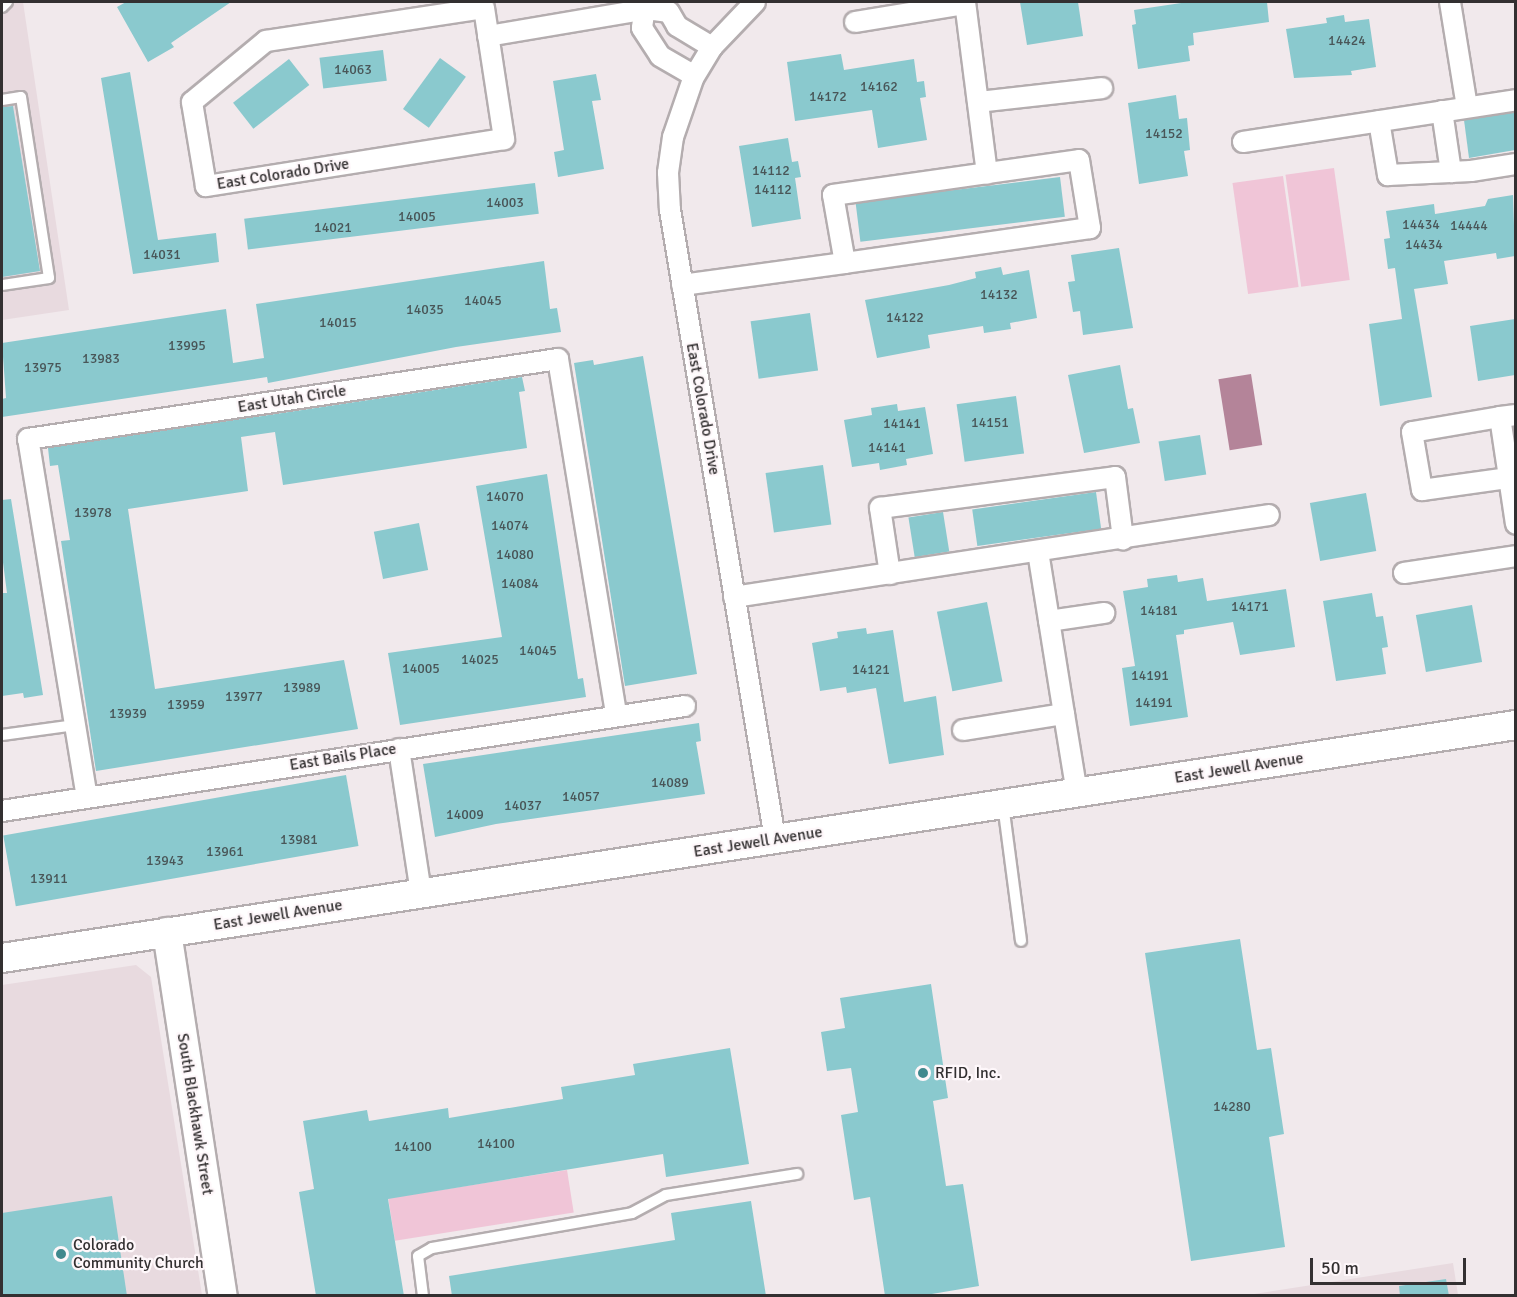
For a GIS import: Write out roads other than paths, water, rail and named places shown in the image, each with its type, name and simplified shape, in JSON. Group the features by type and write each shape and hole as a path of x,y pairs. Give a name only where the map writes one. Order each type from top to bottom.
{"street":[{"name":"East Colorado Drive","path":"755,2 712,47 694,76 679,113 668,173 670,210 682,285 775,839"},
{"path":"1450,2 1467,107"},
{"path":"855,22 965,3 987,174"},
{"path":"488,36 646,5 669,12 677,26 712,47"},
{"path":"646,5 642,27 660,56 694,76"},
{"name":"East Colorado Drive","path":"484,8 488,36 504,139 206,186 192,102 266,41 484,8"},
{"path":"978,102 1102,88"},
{"path":"1243,142 1515,100"},
{"path":"1442,111 1451,172"},
{"path":"1379,121 1388,175 1451,172 1515,164"},
{"path":"682,285 845,263 1090,228 1079,160 834,195 845,263"},
{"name":"East Utah Circle","path":"87,798 28,439 558,358 616,715"},
{"path":"1512,478 1422,490 1412,432 1508,416 1515,524"},
{"path":"890,574 880,508 1115,477 1123,539"},
{"path":"734,597 1269,515"},
{"path":"1038,552 1077,793"},
{"path":"1404,573 1515,556"},
{"path":"1049,621 1104,613"},
{"name":"East Bails Place","path":"2,811 399,748 685,706"},
{"path":"963,730 1064,714"},
{"name":"East Jewell Avenue","path":"2,958 1515,725"},
{"path":"399,748 420,893"},
{"name":"South Blackhawk Street","path":"167,932 223,1296"}],"lane":[{"path":"2,7 7,2"},
{"path":"2,100 21,97 49,278 2,285"},
{"path":"2,735 75,725"},
{"path":"1003,804 1021,941"},
{"path":"423,1296 418,1256 432,1248 632,1213 666,1195 797,1174"}],"place":[{"name":"RFID, Inc.","path":"923,1073"},
{"name":"Colorado Community Church","path":"61,1254"}]}
